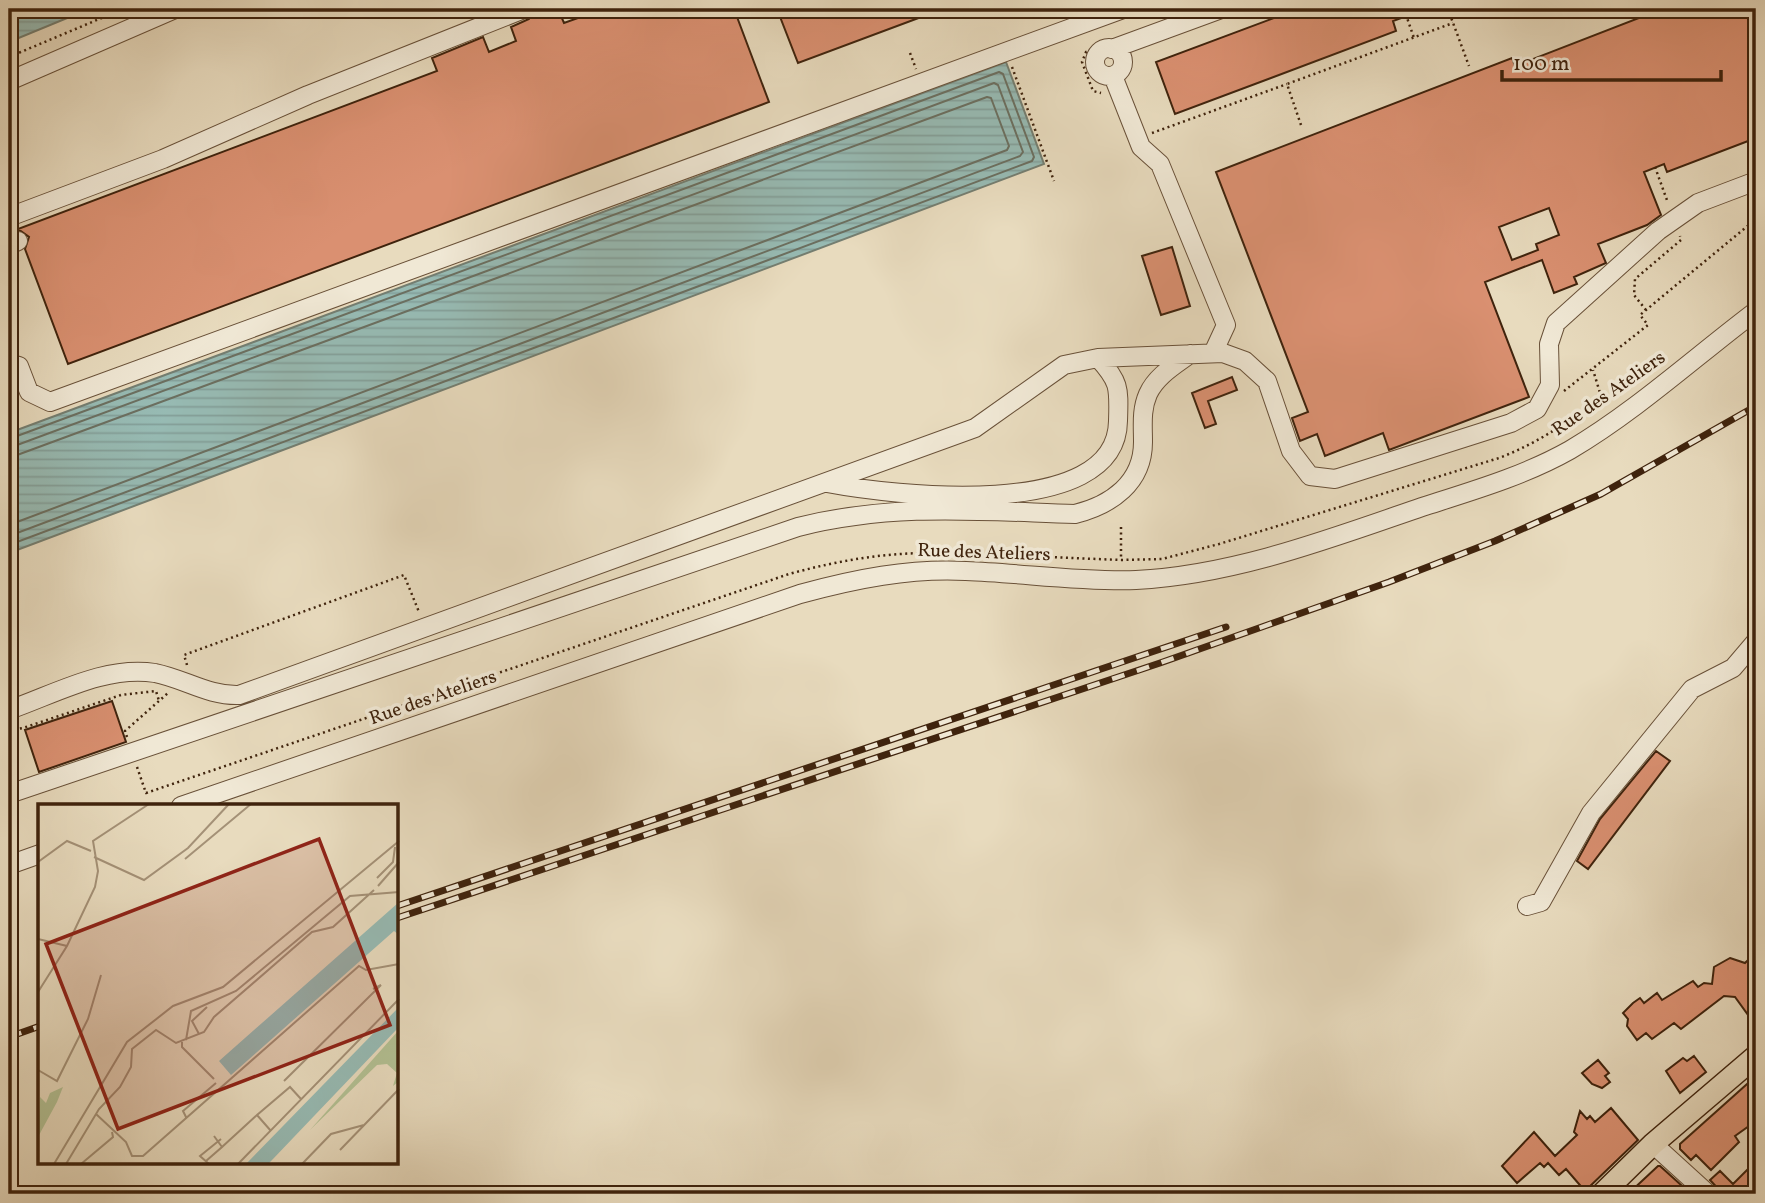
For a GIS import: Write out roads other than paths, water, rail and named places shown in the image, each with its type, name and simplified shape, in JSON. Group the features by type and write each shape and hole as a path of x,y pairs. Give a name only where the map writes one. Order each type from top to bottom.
{"main road":[{"path":"1602,1194 1653,1144 1756,1056"}],"street":[{"path":"9,81 175,9"},
{"path":"9,217 163,159 308,95 524,9"},
{"path":"9,363 19,366 29,392 50,402 1123,9"},
{"path":"1213,353 1226,326 1160,164 1142,147 1113,76 1121,71 1123,62 1120,53 1108,47 1221,9"},
{"path":"9,710 109,674 135,670 159,674 220,695 239,695 975,428 1064,365 1098,358 1223,353 1245,361 1267,381 1291,451 1310,476 1335,479 1511,423 1537,409 1550,385 1549,344 1556,323 1658,231 1698,204 1756,181"},
{"name":"Rue des Ateliers","path":"187,804 800,594 859,578 908,572 964,570 1133,580 1186,576 1235,566 1346,533 1522,473 1570,450 1619,417 1756,310"},
{"path":"9,794 798,527 836,517 898,510 1075,514 1091,510 1108,503 1138,470 1143,446 1142,409 1149,391 1162,375 1190,354"},
{"path":"827,483 899,495 996,496 1028,493 1064,482 1098,464 1111,450 1118,428 1116,378 1098,358"},
{"path":"1527,906 1541,902 1591,813 1692,689 1732,668 1756,641"},
{"path":"9,865 38,855"},
{"path":"1653,1144 1707,1194"}],"water":[{"path":"9,9 89,9 9,42"},
{"path":"1006,62 1044,164 9,553 9,433"}],"railway":[{"path":"399,917 1160,663 1389,582 1495,541 1601,494 1756,406"},
{"path":"399,905 1226,627"},
{"path":"9,1037 38,1027"}]}
